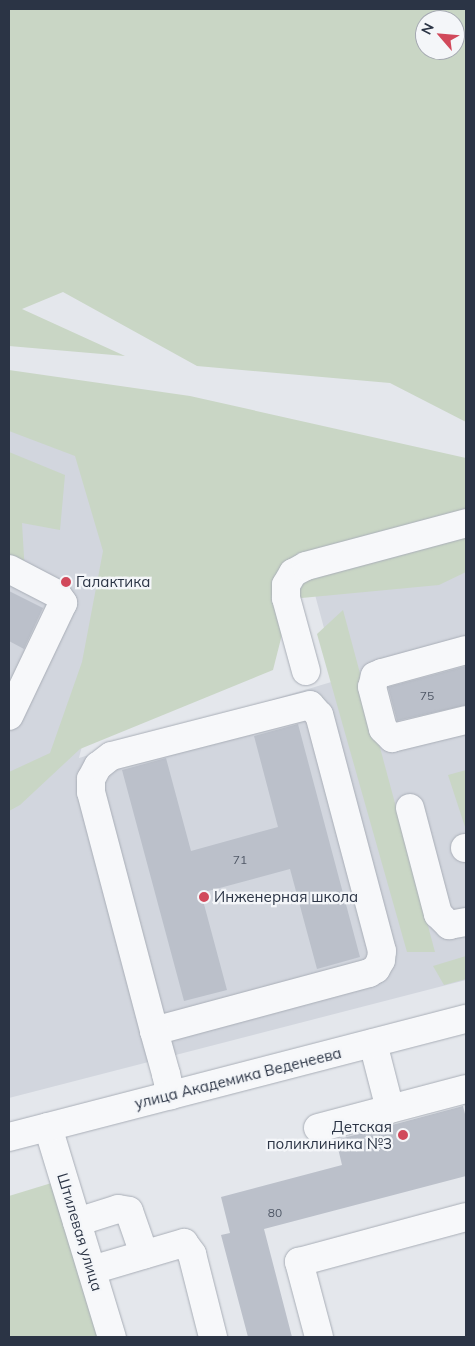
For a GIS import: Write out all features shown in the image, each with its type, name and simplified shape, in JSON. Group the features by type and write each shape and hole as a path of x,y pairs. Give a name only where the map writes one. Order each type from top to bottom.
{"street":[{"path":"306,671 286,598 286,585 293,574 306,566 466,523"},
{"path":"9,570 57,594 63,603 9,716"},
{"path":"466,650 382,672 375,676 372,687 383,729 392,738 466,720"},
{"path":"154,1031 369,974 381,960 382,951 319,714 310,705 111,756 98,766 91,779 91,792 154,1031 171,1095"},
{"path":"410,808 438,914 450,925 466,922"},
{"name":"улица Академика Веденеева","path":"9,1137 466,1019"},
{"path":"373,1043 390,1109"},
{"path":"318,1128 466,1089"},
{"name":"Штилевая улица","path":"48,1127 112,1337"},
{"path":"77,1222 118,1209 129,1211 144,1254"},
{"path":"319,1337 298,1262 466,1217"},
{"path":"92,1270 176,1244 189,1247 214,1337"}],"shaded area":[{"path":"9,392 167,407 79,758 338,680 314,591 466,549 466,980 9,1098"}],"green space":[{"path":"9,9 466,9 466,422 390,383 197,366 63,292 22,309 125,356 9,346"},
{"path":"9,370 190,396 466,458 466,572 439,585 291,599 273,670 80,749 20,805 9,811 9,772 50,753 82,662 103,551 75,456 9,431"},
{"path":"9,452 65,475 60,530 22,523 25,574 9,566"},
{"path":"343,610 435,952 407,952 317,634"},
{"path":"466,770 466,830 448,775"},
{"path":"466,956 466,979 444,985 433,966"},
{"path":"58,1181 105,1337 9,1337 9,1196"}],"building":[{"path":"9,591 43,608 24,649 9,641"},
{"path":"466,666 466,705 397,721 388,687"},
{"path":"298,724 360,957 317,969 290,869 201,893 227,990 184,1001 122,770 166,758 191,851 278,827 254,736"},
{"path":"463,1106 466,1118 466,1176 264,1229 292,1337 248,1337 221,1235 230,1233 221,1197 342,1165 336,1140"}],"place":[{"name":"Галактика","path":"66,582"},
{"name":"Инженерная школа","path":"204,897"},
{"name":"Детская поликлиника №3","path":"403,1135"}]}
